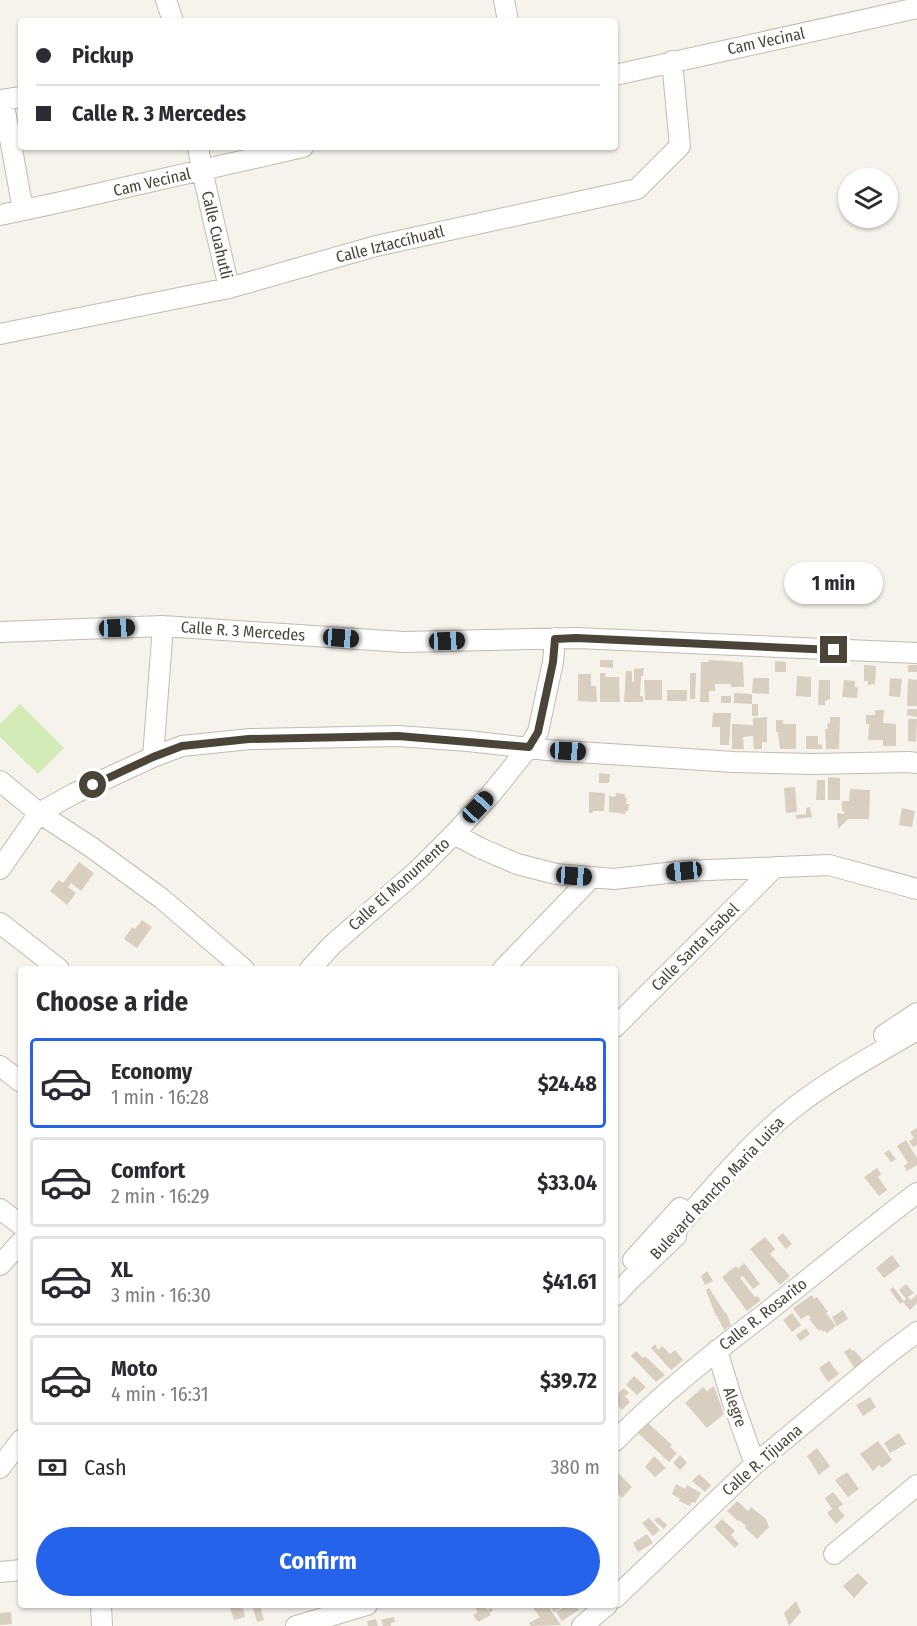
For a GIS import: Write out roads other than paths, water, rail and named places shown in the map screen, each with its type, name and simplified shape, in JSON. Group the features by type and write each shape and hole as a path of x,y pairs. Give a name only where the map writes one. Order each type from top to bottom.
{"street":[{"path":"166,0 172,18"},
{"path":"504,0 507,18"},
{"name":"Cam Vecinal","path":"618,74 917,8"},
{"name":"Calle Iztaccíhuatl","path":"0,334 229,288 376,246 637,189 680,147 672,61"},
{"path":"8,99 23,210"},
{"name":"Calle Cuahutli","path":"199,150 229,288"},
{"name":"Cam Vecinal","path":"0,215 290,150"},
{"path":"153,757 163,626"},
{"name":"Calle R. 3 Mercedes","path":"0,632 163,626 404,642 576,638 917,653"},
{"name":"Calle El Monumento","path":"313,966 332,945 418,870 454,834 491,794 529,747 538,732 553,662 555,639"},
{"path":"0,869 39,813 73,794 182,746 249,739 398,736 547,750 734,762 917,763"},
{"path":"0,781 39,813 91,847 161,898 240,966"},
{"path":"454,834 517,864 556,874 614,879 684,871 829,865 917,889"},
{"name":"Calle Santa Isabel","path":"618,1024 776,867"},
{"path":"506,966 592,877"},
{"path":"0,923 55,966"},
{"path":"618,1277 722,1163 776,1110 801,1090 917,1013"},
{"name":"Bulevard Rancho Maria Luisa","path":"618,1293 676,1236 677,1228 762,1136 795,1107 840,1075 917,1030"},
{"path":"0,1066 18,1080"},
{"name":"Calle R. Rosarito","path":"618,1438 635,1420 717,1350 917,1193"},
{"path":"0,1209 18,1223"},
{"path":"0,1265 18,1245"},
{"name":"Calle R. Tijuana","path":"618,1595 755,1464 917,1332"},
{"name":"Alegre","path":"717,1350 755,1464"},
{"path":"0,1468 18,1444"},
{"path":"834,1554 917,1485"},
{"path":"0,1560 18,1558"},
{"path":"0,1572 18,1570"},
{"path":"100,1608 102,1626"},
{"path":"296,1626 357,1608"},
{"path":"582,1626 603,1608"}]}
